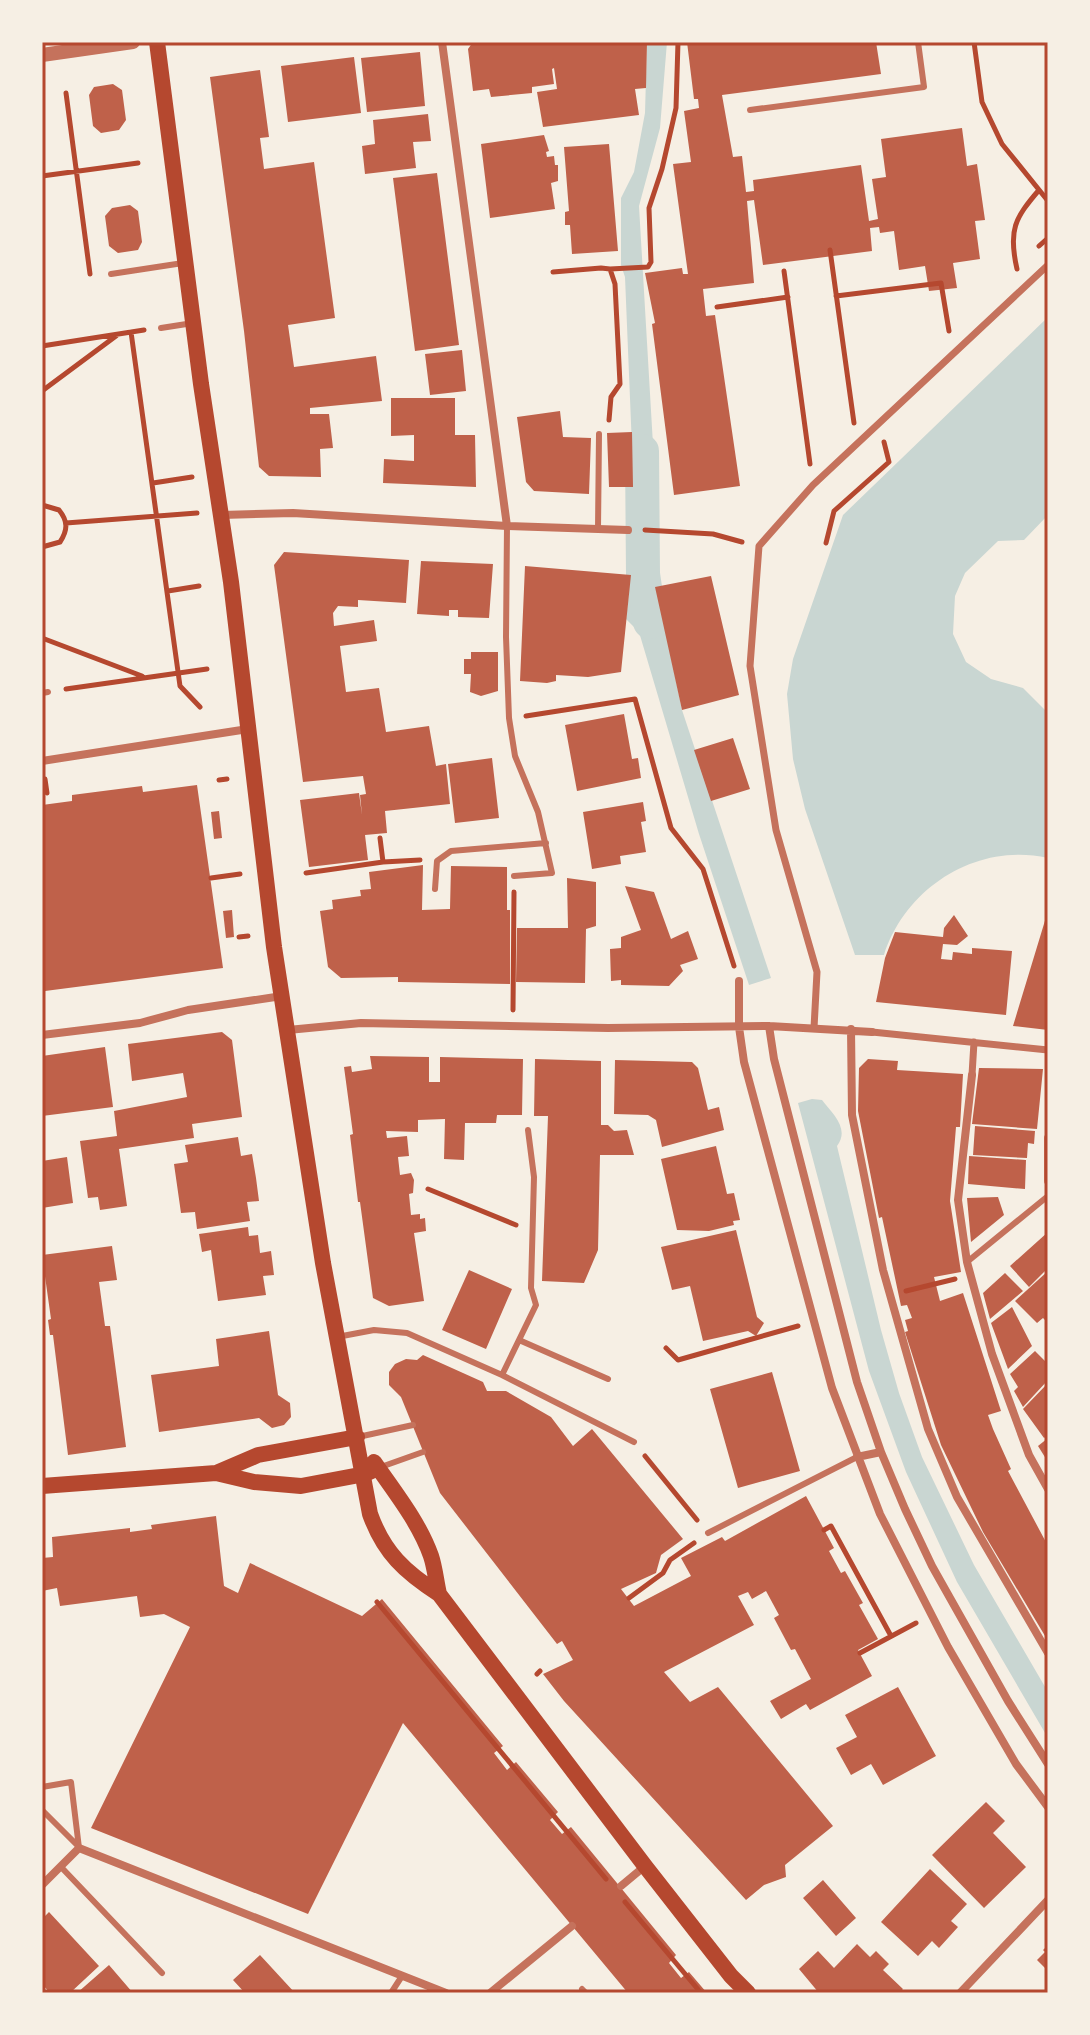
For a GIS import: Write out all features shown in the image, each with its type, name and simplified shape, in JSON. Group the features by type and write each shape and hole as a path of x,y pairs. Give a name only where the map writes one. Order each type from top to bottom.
{"main road":[{"path":"157,42 222,515 282,996 307,1169 337,1337 357,1437 372,1471 425,1543 439,1594"},
{"path":"216,1473 258,1455 357,1437"},
{"path":"42,1486 216,1473 288,1486 314,1485 372,1471"},
{"path":"372,1471 370,1514 399,1565 439,1594 645,1866 731,1976 748,1993"}],"street":[{"path":"42,55 133,42"},
{"path":"442,42 507,526"},
{"path":"814,1028 817,972 776,830 750,666 759,546 813,485 1048,265"},
{"path":"222,515 293,513 628,530"},
{"path":"42,761 248,729"},
{"path":"739,981 739,1027 744,1062 832,1388 857,1457 880,1514 931,1615 1016,1764 1048,1807"},
{"path":"42,1035 140,1023 188,1010 282,996"},
{"path":"288,1030 361,1023 513,1027 769,1026 851,1029 1048,1050"},
{"path":"769,1026 774,1059 837,1306 857,1382 881,1452 932,1566 1008,1701 1048,1764"},
{"path":"851,1029 852,1115 883,1270 928,1429 957,1497 1048,1653"},
{"path":"974,1042 958,1200 967,1262 992,1354 1029,1455 1048,1489"},
{"path":"1048,1135 1048,1181"},
{"path":"857,1457 881,1452"},
{"path":"42,1885 79,1848 446,1993"},
{"path":"621,1886 645,1866"},
{"path":"960,1993 1048,1900"},
{"path":"490,1993 572,1926"}],"lane":[{"path":"750,110 924,87 918,42"},
{"path":"111,274 187,263"},
{"path":"161,328 194,322"},
{"path":"598,529 599,434"},
{"path":"507,526 509,718 515,756 538,812 552,873 514,876"},
{"path":"435,889 437,861 451,851 546,843"},
{"path":"502,1375 536,1305 531,1288 534,1177 528,1130"},
{"path":"967,1262 1048,1196"},
{"path":"337,1337 374,1330 407,1333 502,1375 634,1442"},
{"path":"519,1340 608,1379"},
{"path":"357,1437 413,1425"},
{"path":"372,1471 423,1452"},
{"path":"708,1533 857,1457"},
{"path":"42,1787 71,1782 79,1848"},
{"path":"42,1810 79,1848"},
{"path":"62,1868 162,1973"},
{"path":"391,1993 402,1976"}],"path":[{"path":"553,272 648,267 651,262 649,208 676,108 678,42"},
{"path":"974,42 982,102 1002,144 1048,201"},
{"path":"66,93 91,277"},
{"path":"42,176 138,163"},
{"path":"1022,290 1015,262 1013,231 1018,215 1039,190"},
{"path":"1038,247 1048,238"},
{"path":"830,250 857,443"},
{"path":"599,434 611,416 611,397 620,384 612,269"},
{"path":"784,271 813,485"},
{"path":"836,296 941,283 953,354"},
{"path":"717,307 788,297"},
{"path":"42,346 131,332 180,686 200,707"},
{"path":"42,391 116,336"},
{"path":"826,543 834,511 889,462 880,422"},
{"path":"153,483 216,473"},
{"path":"42,505 59,510 66,523 60,542 42,547"},
{"path":"66,523 189,513"},
{"path":"656,530 713,534 759,546"},
{"path":"168,591 199,586"},
{"path":"42,638 145,677"},
{"path":"45,692 207,669"},
{"path":"509,718 635,699 671,828 703,869 739,981"},
{"path":"219,780 227,779"},
{"path":"380,838 383,862"},
{"path":"306,873 396,859"},
{"path":"211,878 240,874"},
{"path":"514,876 514,985"},
{"path":"239,937 248,936"},
{"path":"428,1189 532,1229"},
{"path":"898,1292 936,1284"},
{"path":"666,1348 678,1360 773,1333"},
{"path":"629,1598 663,1573 670,1560 708,1533 634,1442"},
{"path":"824,1530 831,1526 891,1636"},
{"path":"377,1602 566,1831"},
{"path":"860,1653 931,1615"},
{"path":"673,1959 701,1993"}],"shaded area":[{"path":"647,42 667,42 660,128 639,206 656,496 634,496 625,277 621,265 621,198 634,172 645,113"},
{"path":"1048,317 1048,515 1024,540 998,541 965,573 955,596 953,634 966,662 991,679 1023,688 1048,713 1048,858 1021,855 996,857 948,875 927,890 909,909 894,931 884,955 855,955 805,809 793,759 787,694 793,659 843,515"},
{"path":"631,575 654,575 682,710 771,978 749,985 699,834 639,632 626,619"},
{"path":"822,1100 841,1128 841,1140 837,1146 881,1330 922,1457 974,1565 1048,1692 1048,1738 957,1582 906,1472 869,1371 798,1103"}],"building":[{"path":"473,42 647,42 646,88 635,89 639,115 543,127 537,92 557,89 554,68 554,84 532,87 532,93 491,97 489,89 473,91 468,49"},
{"path":"687,42 876,42 881,74 722,95 733,157 742,156 746,192 754,191 753,180 861,165 869,221 878,219 872,179 886,177 881,139 962,128 967,166 977,164 985,220 975,221 980,259 953,263 957,288 929,291 925,266 899,270 894,231 880,233 879,227 870,228 872,251 763,265 754,200 747,201 754,283 703,289 706,316 715,315 740,486 674,495 652,324 655,323 645,273 682,268 683,274 688,274 673,164 691,162 684,111 699,108 698,99 694,99"},
{"path":"420,52 425,106 367,112 361,58"},
{"path":"354,57 361,113 288,122 281,66"},
{"path":"260,70 269,137 260,138 264,169 314,162 335,318 288,325 294,367 376,356 382,401 310,408 310,414 329,414 333,448 320,449 321,477 269,476 259,467 210,77"},
{"path":"113,84 122,90 126,120 119,130 101,133 93,126 89,95 94,87"},
{"path":"428,114 431,141 413,142 416,168 365,174 362,146 375,144 373,120"},
{"path":"544,135 549,151 546,152 547,157 554,156 555,165 558,165 558,181 551,183 555,209 490,218 481,144"},
{"path":"609,144 618,251 572,254 570,225 565,225 565,212 569,211 564,147"},
{"path":"437,173 459,345 415,351 393,178"},
{"path":"130,205 138,211 142,242 138,250 118,253 109,246 105,216 112,208"},
{"path":"462,350 466,391 430,395 425,354"},
{"path":"391,398 455,398 455,435 475,435 476,487 383,483 384,459 414,461 414,435 391,436"},
{"path":"560,411 563,437 591,438 589,494 534,491 526,482 517,417"},
{"path":"632,432 633,487 609,487 607,433"},
{"path":"284,552 409,560 406,603 358,600 358,607 338,606 333,613 334,626 374,620 377,641 340,646 346,692 379,688 386,732 429,726 436,766 446,764 450,804 385,811 387,833 365,835 368,860 309,867 300,800 359,793 362,815 360,795 366,794 363,776 303,782 274,565"},
{"path":"421,561 493,564 489,618 458,617 458,610 449,610 449,616 417,614"},
{"path":"525,566 631,575 621,672 588,677 556,675 556,681 547,683 520,681"},
{"path":"711,576 739,695 682,710 655,587"},
{"path":"471,652 498,652 498,691 481,696 470,692 471,674 464,674 464,659 471,659"},
{"path":"624,714 632,759 638,758 641,778 577,791 565,725"},
{"path":"733,738 750,789 711,801 694,750"},
{"path":"492,758 499,818 455,823 448,764"},
{"path":"197,785 223,968 45,991 42,967 42,805 72,801 72,795 142,786 143,792"},
{"path":"643,802 646,821 641,822 646,852 620,856 621,864 592,869 583,812"},
{"path":"219,811 222,838 214,839 211,812"},
{"path":"423,865 422,910 450,909 451,866 507,867 510,984 398,982 398,977 341,978 328,967 320,911 333,909 332,900 361,896 360,890 371,889 369,872"},
{"path":"567,878 596,882 596,926 586,929 585,983 516,982 517,928 568,928"},
{"path":"625,886 654,892 671,939 688,931 698,959 680,965 683,971 669,986 621,985 621,980 611,981 610,949 621,948 621,937 641,930"},
{"path":"232,910 234,937 226,938 223,911"},
{"path":"1047,914 1048,1030 1013,1026"},
{"path":"954,915 968,936 957,945 943,944 941,959 952,960 953,952 972,954 972,948 1012,951 1006,1015 876,1002 885,958 895,932 943,937 944,928"},
{"path":"222,1032 232,1040 242,1117 192,1124 194,1138 119,1149 127,1206 100,1210 98,1197 88,1198 80,1141 117,1136 114,1111 187,1097 183,1073 132,1081 128,1044"},
{"path":"105,1047 113,1107 42,1116 42,1056"},
{"path":"370,1056 429,1057 429,1082 440,1082 440,1057 523,1059 522,1115 497,1115 496,1123 465,1123 464,1160 444,1159 445,1119 418,1120 418,1132 386,1131 387,1138 407,1136 409,1156 398,1157 400,1175 411,1173 414,1180 413,1193 409,1194 411,1215 420,1214 420,1219 425,1218 426,1231 414,1233 424,1301 389,1306 373,1298 358,1202 344,1067 351,1066 352,1072 372,1069"},
{"path":"535,1059 601,1061 601,1125 608,1125 614,1131 627,1130 634,1155 600,1155 598,1250 584,1283 542,1281 548,1116 534,1116"},
{"path":"868,1059 898,1061 897,1070 963,1074 960,1127 956,1127 950,1201 961,1272 934,1277 940,1301 963,1293 1001,1411 988,1415 1011,1469 1008,1471 1048,1546 1048,1641 983,1532 941,1445 905,1332 908,1331 905,1320 912,1318 907,1305 901,1306 882,1217 879,1218 858,1111 859,1068"},
{"path":"615,1060 692,1062 698,1068 708,1110 719,1107 724,1130 662,1147 656,1120 648,1115 614,1114"},
{"path":"979,1068 1043,1069 1037,1129 972,1124"},
{"path":"975,1126 1035,1131 1034,1144 1028,1143 1027,1158 973,1155"},
{"path":"238,1137 241,1156 252,1154 259,1201 247,1202 250,1221 197,1229 195,1212 181,1213 174,1164 188,1162 185,1145"},
{"path":"716,1146 727,1194 734,1193 740,1220 733,1221 734,1225 709,1231 677,1230 661,1159"},
{"path":"969,1156 1026,1160 1025,1189 968,1184"},
{"path":"67,1157 73,1203 42,1208 42,1161"},
{"path":"998,1197 1004,1215 971,1242 967,1198"},
{"path":"248,1227 249,1236 258,1235 260,1253 271,1251 274,1275 263,1276 266,1295 218,1301 211,1250 202,1252 199,1234"},
{"path":"736,1230 757,1317 764,1323 756,1336 748,1331 703,1341 690,1286 672,1290 661,1247"},
{"path":"1048,1232 1048,1268 1029,1287 1010,1266"},
{"path":"112,1246 117,1280 99,1282 105,1326 110,1326 126,1447 68,1455 53,1335 50,1335 48,1320 51,1319 42,1255"},
{"path":"469,1270 512,1289 486,1349 442,1330"},
{"path":"1048,1271 1048,1323 1043,1318 1037,1323 1015,1301"},
{"path":"1005,1273 1023,1291 990,1319 983,1293"},
{"path":"1012,1307 1032,1346 1008,1369 991,1323"},
{"path":"269,1331 278,1395 290,1403 291,1417 284,1425 272,1428 259,1418 159,1432 151,1375 219,1366 216,1339"},
{"path":"1035,1351 1048,1364 1048,1380 1023,1407 1014,1391 1018,1387 1010,1374"},
{"path":"423,1355 483,1382 487,1391 506,1391 551,1417 573,1446 592,1429 683,1539 661,1555 656,1573 621,1589 634,1606 691,1576 681,1558 722,1537 725,1541 806,1496 834,1548 829,1551 841,1573 845,1571 863,1603 859,1605 878,1639 858,1650 872,1676 810,1710 806,1704 781,1719 770,1701 811,1679 774,1618 779,1615 766,1591 752,1599 748,1592 738,1596 754,1625 664,1672 690,1702 718,1687 833,1826 785,1865 786,1877 764,1885 746,1900 564,1701 543,1674 573,1660 562,1641 557,1644 440,1493 401,1397 389,1385 389,1372 395,1364 406,1359 417,1360"},
{"path":"772,1372 800,1471 738,1488 710,1389"},
{"path":"1047,1384 1048,1435 1044,1438 1023,1409"},
{"path":"1048,1438 1048,1462 1038,1446"},
{"path":"216,1516 224,1586 238,1593 250,1563 362,1616 382,1599 503,1746 494,1753 507,1770 516,1762 558,1812 550,1820 562,1834 571,1827 676,1955 669,1963 681,1978 689,1972 707,1993 628,1993 403,1723 308,1914 91,1828 190,1627 164,1614 140,1617 137,1596 60,1606 57,1588 42,1591 42,1558 53,1557 52,1537 130,1528 130,1532 152,1529 151,1525"},
{"path":"898,1687 936,1756 883,1785 871,1764 851,1775 836,1748 857,1737 845,1715"},
{"path":"986,1802 1005,1821 993,1833 1026,1867 984,1908 932,1855"},
{"path":"930,1869 967,1904 951,1921 958,1927 939,1948 932,1941 918,1956 881,1922"},
{"path":"823,1880 856,1918 836,1936 803,1898"},
{"path":"49,1912 99,1966 70,1993 50,1993 42,1984 42,1919"},
{"path":"857,1944 870,1957 876,1951 889,1964 883,1970 903,1989 899,1993 819,1993 799,1969 818,1951 834,1968"},
{"path":"1048,1945 1048,1971 1037,1960"},
{"path":"260,1955 295,1993 245,1993 233,1980"},
{"path":"109,1965 133,1993 77,1993"}],"waterway":[{"path":"642,451 643,574 650,622"}]}
